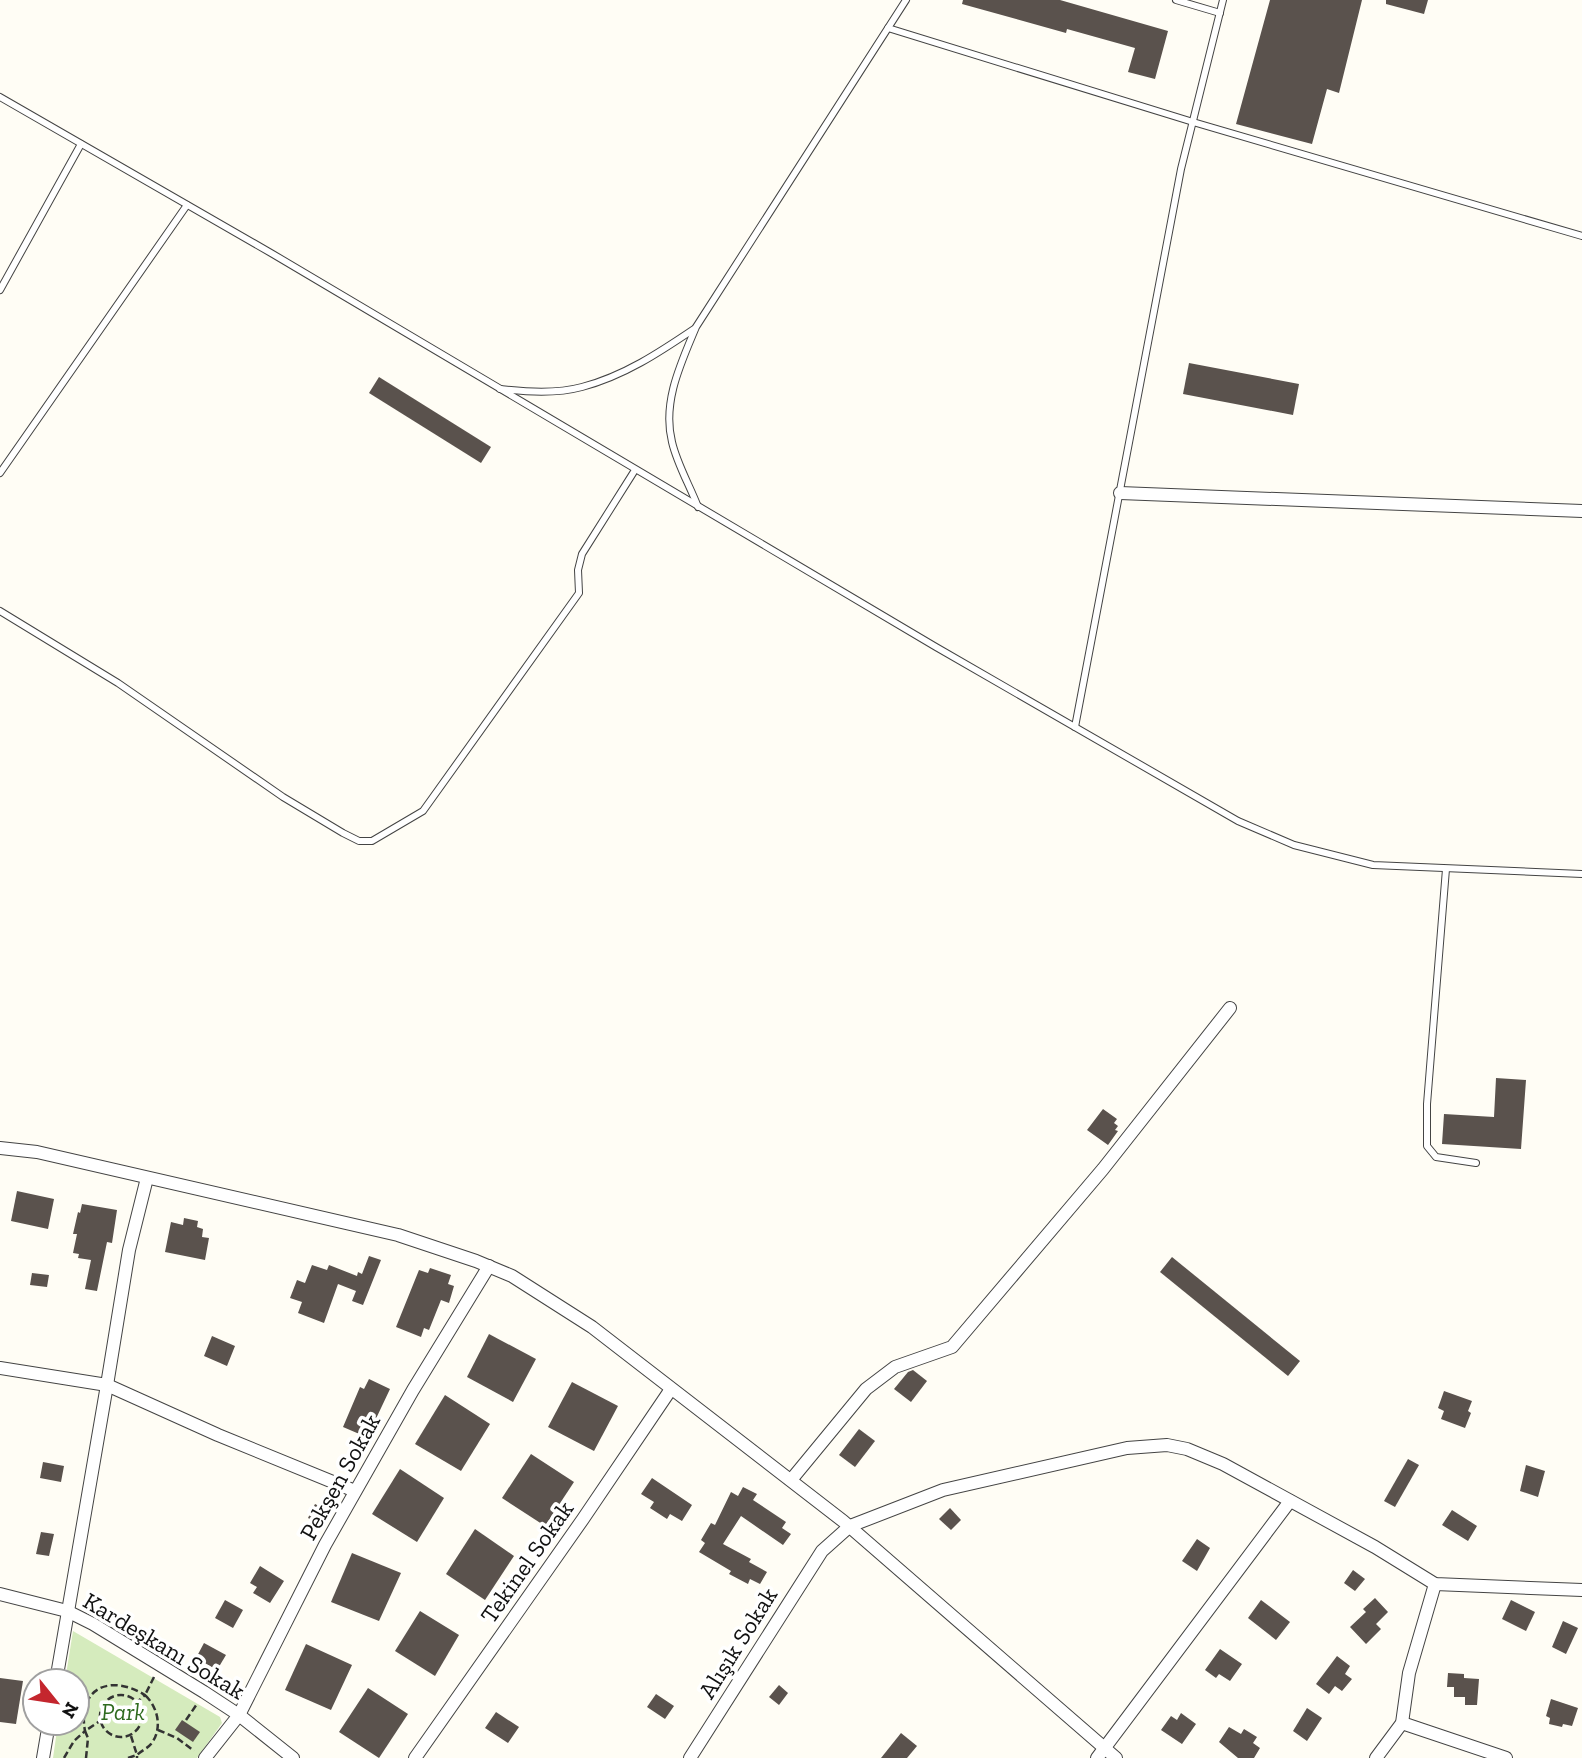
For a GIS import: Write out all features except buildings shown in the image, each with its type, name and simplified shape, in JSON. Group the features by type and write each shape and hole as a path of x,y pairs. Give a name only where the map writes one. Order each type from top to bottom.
{"street":[{"path":"1120,494 1582,511"},
{"path":"791,1480 866,1389 895,1367 951,1347 1103,1169 1230,1008"},
{"path":"0,1148 37,1152 398,1235 512,1276 592,1327 850,1526 1100,1753 1115,1758"},
{"path":"58,1667 129,1250 147,1178"},
{"name":"Pekşen Sokak","path":"200,1755 239,1715 355,1491 489,1266"},
{"path":"0,1368 107,1385 218,1435 355,1491"},
{"name":"Tekinel Sokak","path":"415,1758 671,1389"},
{"path":"850,1526 943,1490 1114,1451 1167,1445 1187,1449 1223,1464 1374,1547 1435,1584 1582,1590"},
{"path":"1100,1753 1290,1500"},
{"name":"Alışık Sokak","path":"691,1758 822,1551 850,1526"},
{"path":"1376,1758 1402,1723 1409,1673 1435,1584"},
{"name":"Kardeşkanı Sokak","path":"0,1594 67,1611 204,1692 239,1715 293,1758"},
{"path":"1402,1723 1506,1758"},
{"path":"43,1758 47,1737"}],"lane":[{"path":"698,508 671,441 670,404 675,377 696,327 906,0"},
{"path":"1176,0 1220,13"},
{"path":"1075,727 1181,169 1223,0"},
{"path":"888,28 1193,122 1582,236"},
{"path":"0,97 698,508 1238,821 1294,845 1373,865 1582,874"},
{"path":"0,290 81,144"},
{"path":"0,473 187,205"},
{"path":"499,389 531,392 582,387 644,362 696,327"},
{"path":"0,611 118,683 283,797 359,841 372,841 423,811 510,691 579,593 578,569 582,554 635,470"},
{"path":"1446,869 1427,1104 1427,1146 1436,1157 1476,1163"}],"path":[{"path":"137,1702 145,1695 161,1665"},
{"path":"91,1695 102,1687 131,1687 145,1695 156,1708 158,1730 152,1744 137,1756 128,1758"},
{"path":"187,1720 204,1692"},
{"path":"125,1695 137,1702 141,1711 138,1728 131,1734 119,1737 110,1734 100,1721 101,1708 110,1697 125,1695"},
{"path":"91,1727 100,1721"},
{"path":"158,1730 177,1738 200,1755"},
{"path":"131,1734 137,1756"},
{"path":"64,1758 78,1737"},
{"path":"86,1758 88,1737"}],"green space":[{"name":"Park","path":"73,1631 220,1717 222,1723 197,1758 53,1758 56,1737 91,1737 91,1667 67,1667"}]}
